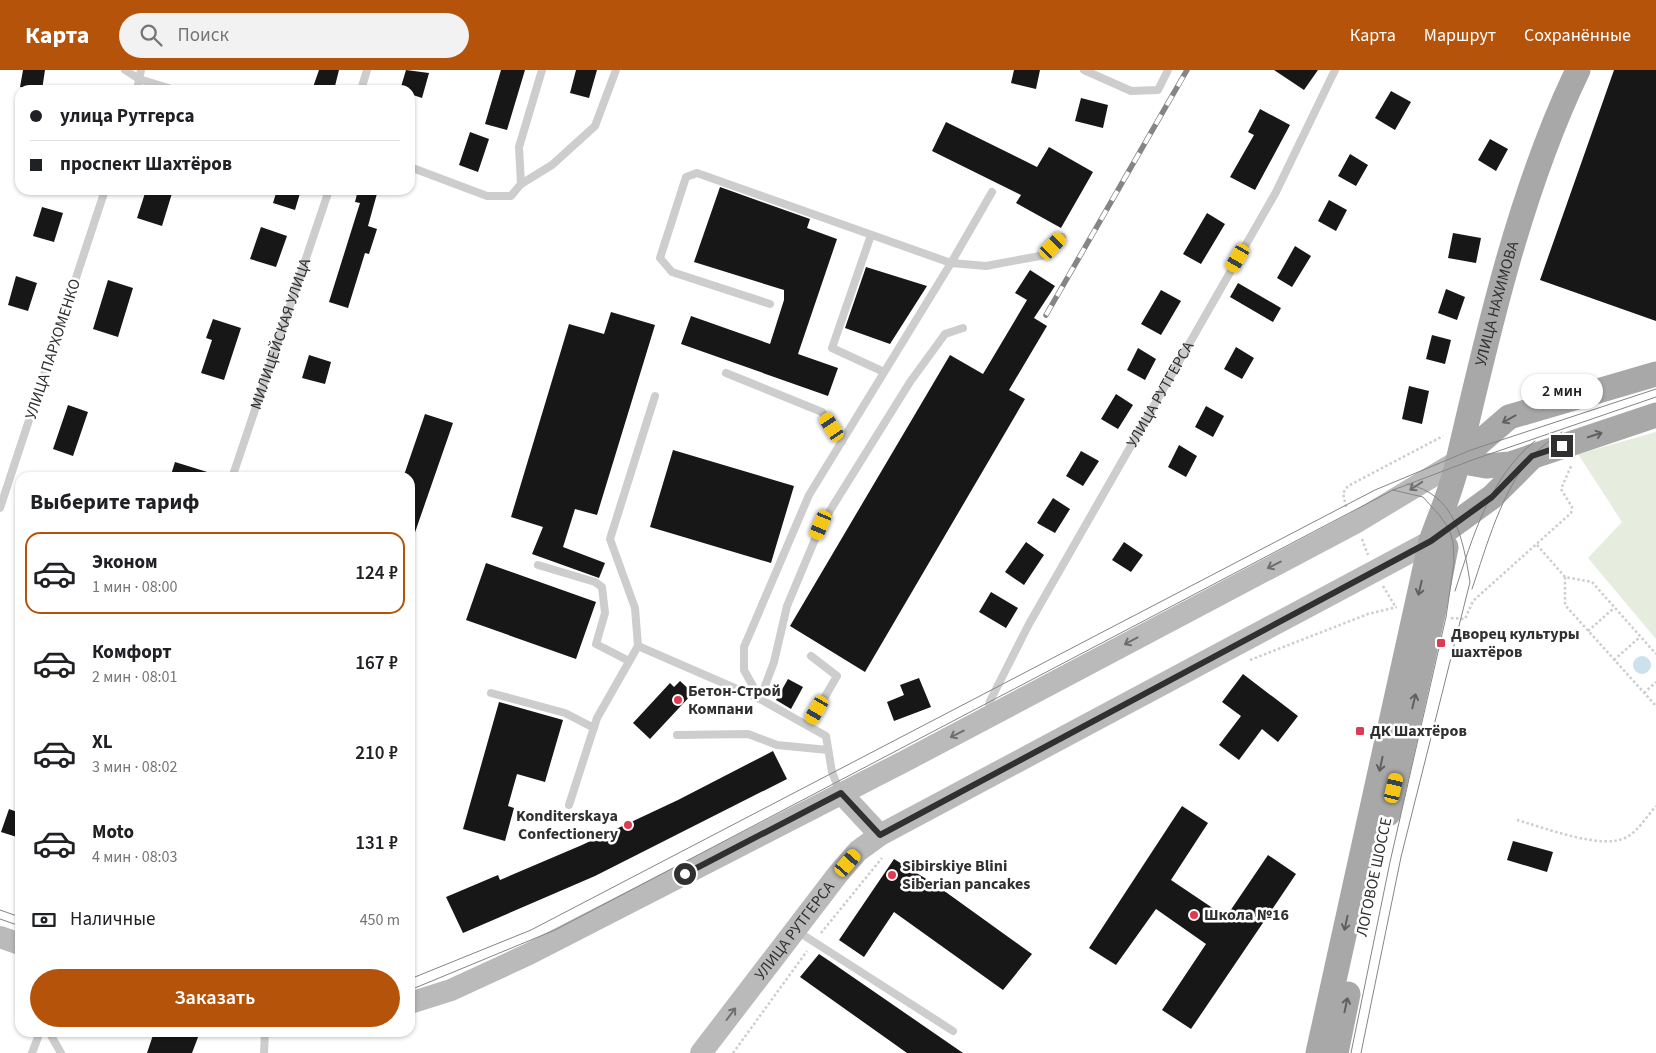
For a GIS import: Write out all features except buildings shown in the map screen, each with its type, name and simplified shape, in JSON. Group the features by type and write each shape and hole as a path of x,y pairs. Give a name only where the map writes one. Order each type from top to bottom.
{"main road":[{"name":"УЛИЦА НАХИМОВА","path":"1440,535 1505,274 1539,164 1578,70"},
{"path":"415,1001 451,990 529,954 987,719 1355,523 1457,463 1509,417 1656,374"},
{"path":"1457,463 1486,466 1510,464 1656,415"},
{"path":"1440,535 1492,497 1532,456"},
{"name":"УЛИЦА РУТГЕРСА","path":"701,1053 805,936 858,851 882,845 1440,535"},
{"name":"ЛОГОВОЕ ШОССЕ","path":"1318,1053 1440,535"},
{"name":"ЛОГОВОЕ ШОССЕ","path":"1336,1053 1433,614 1440,535"},
{"path":"841,793 882,845"},
{"path":"0,937 15,942"}],"lane":[{"path":"125,70 139,79 159,85"},
{"path":"137,85 141,70"},
{"path":"362,85 367,70"},
{"path":"521,184 519,147 542,70"},
{"path":"415,169 487,196 511,196 521,184 552,165 595,126 616,70"},
{"path":"1084,70 1131,91 1158,90 1168,70"},
{"name":"УЛИЦА РУТГЕРСА","path":"987,719 990,701 1029,624 1276,192 1335,70"},
{"path":"770,304 672,272 660,258 686,177 697,173 951,263 986,266 1044,255 1062,237"},
{"path":"760,699 744,670 744,647 809,495 951,263 992,192"},
{"name":"УЛИЦА ПАРХОМЕНКО","path":"0,508 103,195"},
{"name":"МИЛИЦЕЙСКАЯ УЛИЦА","path":"234,472 327,195"},
{"path":"871,235 832,348 884,372"},
{"path":"760,699 774,662 787,606 821,525 910,382 944,334 962,328"},
{"path":"726,373 822,412 842,442"},
{"path":"569,805 597,718 638,646 635,608 610,539 655,396"},
{"path":"538,565 595,582 602,587 605,613 596,644 629,661"},
{"path":"638,646 760,699 826,736 834,783 841,793"},
{"path":"808,726 837,676 811,656"},
{"path":"491,693 565,714 594,728"},
{"path":"677,735 748,734 777,745 828,750"},
{"path":"805,936 953,1031"},
{"path":"32,1053 38,1037"},
{"path":"52,1037 61,1053"},
{"path":"264,1037 264,1053"}],"path":[{"path":"1349,512 1343,501 1343,493 1348,486 1467,424"},
{"path":"1446,617 1465,619 1473,601 1571,513 1572,506 1562,489 1573,462"},
{"path":"1362,538 1370,561"},
{"path":"1537,544 1566,577 1592,582 1656,654"},
{"path":"1566,577 1565,605 1656,706"},
{"path":"1379,578 1395,606"},
{"path":"1247,662 1368,614 1395,606 1400,607"},
{"path":"1588,631 1614,608"},
{"path":"1614,660 1640,637"},
{"path":"1644,693 1656,682"},
{"path":"1517,820 1573,836 1607,842 1618,841 1628,837 1656,806"},
{"path":"733,1053 805,936 882,845"}],"shaded area":[{"path":"1656,432 1656,639 1588,558 1622,522 1578,454"}],"water":[{"path":"1638,656 1646,656 1651,661 1649,672 1638,674 1633,669 1633,661"}],"tram line":[{"path":"415,977 531,930 1375,490 1471,450 1656,389"},
{"path":"415,988 555,930 1393,490 1475,459 1656,397"},
{"path":"1472,589 1503,502 1521,470 1532,456 1562,432"},
{"path":"1455,591 1476,530 1494,490 1519,455 1535,441"},
{"path":"1361,1053 1401,857 1470,582 1460,535 1447,508 1437,498 1423,489 1407,484"},
{"path":"1351,1053 1390,862 1446,617 1454,563 1453,542 1449,529 1440,516 1423,497 1393,490"},
{"path":"0,910 15,915"},
{"path":"0,919 15,924"}],"railway":[{"path":"1046,315 1187,70"}],"place":[{"name":"Дворец культуры шахтёров","path":"1441,643"},
{"name":"Бетон-Строй Компани","path":"678,700"},
{"name":"ДК Шахтёров","path":"1360,731"},
{"name":"Konditerskaya Confectionery","path":"628,825"},
{"name":"Sibirskiye Blini Siberian pancakes","path":"892,875"},
{"name":"Школа №16","path":"1194,915"}],"route":[{"path":"685,874 841,793 880,835 1374,569 1431,541 1492,497 1532,456 1562,446"}]}
